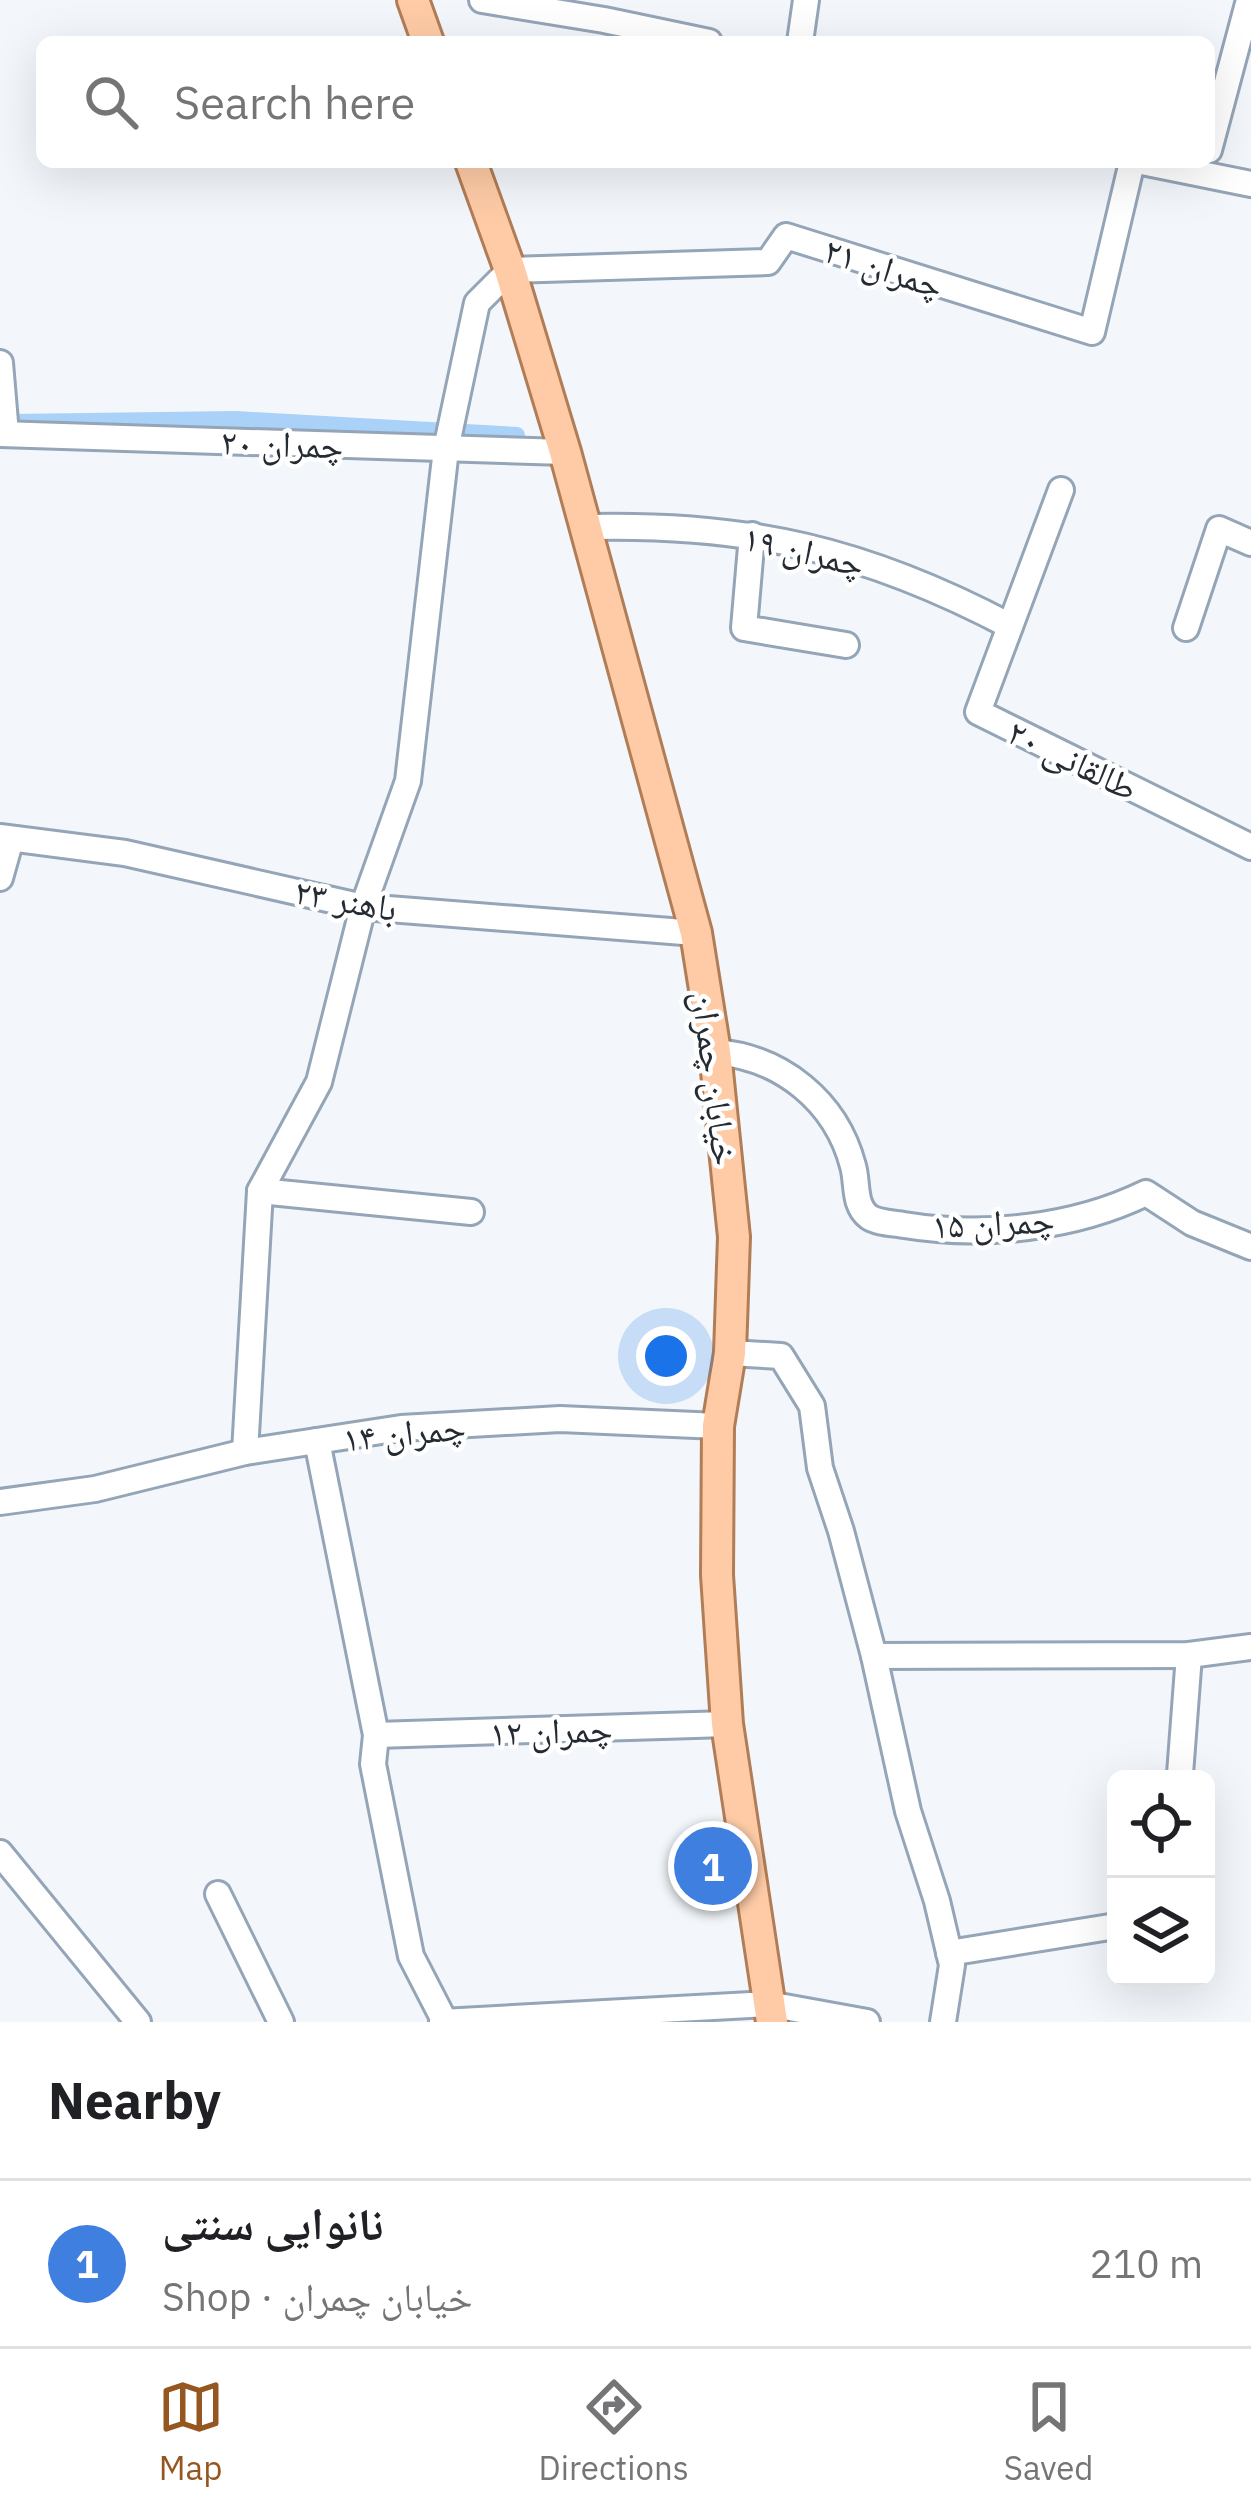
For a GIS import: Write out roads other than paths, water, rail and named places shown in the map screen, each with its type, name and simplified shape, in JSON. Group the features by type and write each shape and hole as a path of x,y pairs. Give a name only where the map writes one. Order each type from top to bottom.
{"main road":[{"path":"413,0 426,36"},
{"name":"خیابان چمران","path":"473,168 510,270 565,452 696,933 715,1052 734,1237 730,1353 718,1426 717,1575 727,1724 770,2013"}],"street":[{"path":"482,0 680,36"},
{"path":"801,36 806,0"},
{"path":"1215,128 1249,0"},
{"path":"1215,166 1251,184"},
{"name":"چمران ۲۱","path":"510,270 768,262 786,236 1092,332 1131,168"},
{"path":"245,1452 260,1191 319,1082 363,907 407,781 446,448 477,303 510,270"},
{"path":"0,363 3,434"},
{"name":"چمران ۲۰","path":"3,434 565,452"},
{"name":"طالقانی ۲۰","path":"1061,490 978,712 1251,847"},
{"name":"چمران ۱۹","path":"586,527 697,528 752,535 859,560 944,593 1010,626"},
{"path":"1186,628 1219,529 1251,543"},
{"path":"752,535 744,628 847,645"},
{"path":"0,878 6,838"},
{"name":"باهنر ۲۳","path":"6,838 124,853 363,907 696,933"},
{"name":"چمران ۱۵","path":"715,1052 740,1054 780,1069 814,1094 839,1128 854,1168 856,1195 872,1219 937,1230 1030,1227 1121,1205 1146,1193 1192,1222 1251,1247"},
{"path":"260,1191 471,1212"},
{"path":"730,1353 781,1356 812,1406 820,1468 874,1656 908,1811 952,1966 944,2022"},
{"name":"چمران ۱۴","path":"0,1502 94,1490 245,1452 401,1428 560,1419 718,1426"},
{"path":"317,1441 376,1736 373,1764 411,1956 444,2022 770,2013 867,2022"},
{"path":"874,1656 1189,1655 1251,1647"},
{"path":"1180,1770 1189,1655"},
{"name":"چمران ۱۲","path":"376,1736 727,1724"},
{"path":"3,1864 137,2022"},
{"path":"218,1894 281,2022"},
{"path":"949,1953 1107,1927"}],"waterway":[{"path":"12,422 236,419 517,435"}],"place":[{"name":"نانوایی سنتی","path":"713,1866"}]}
